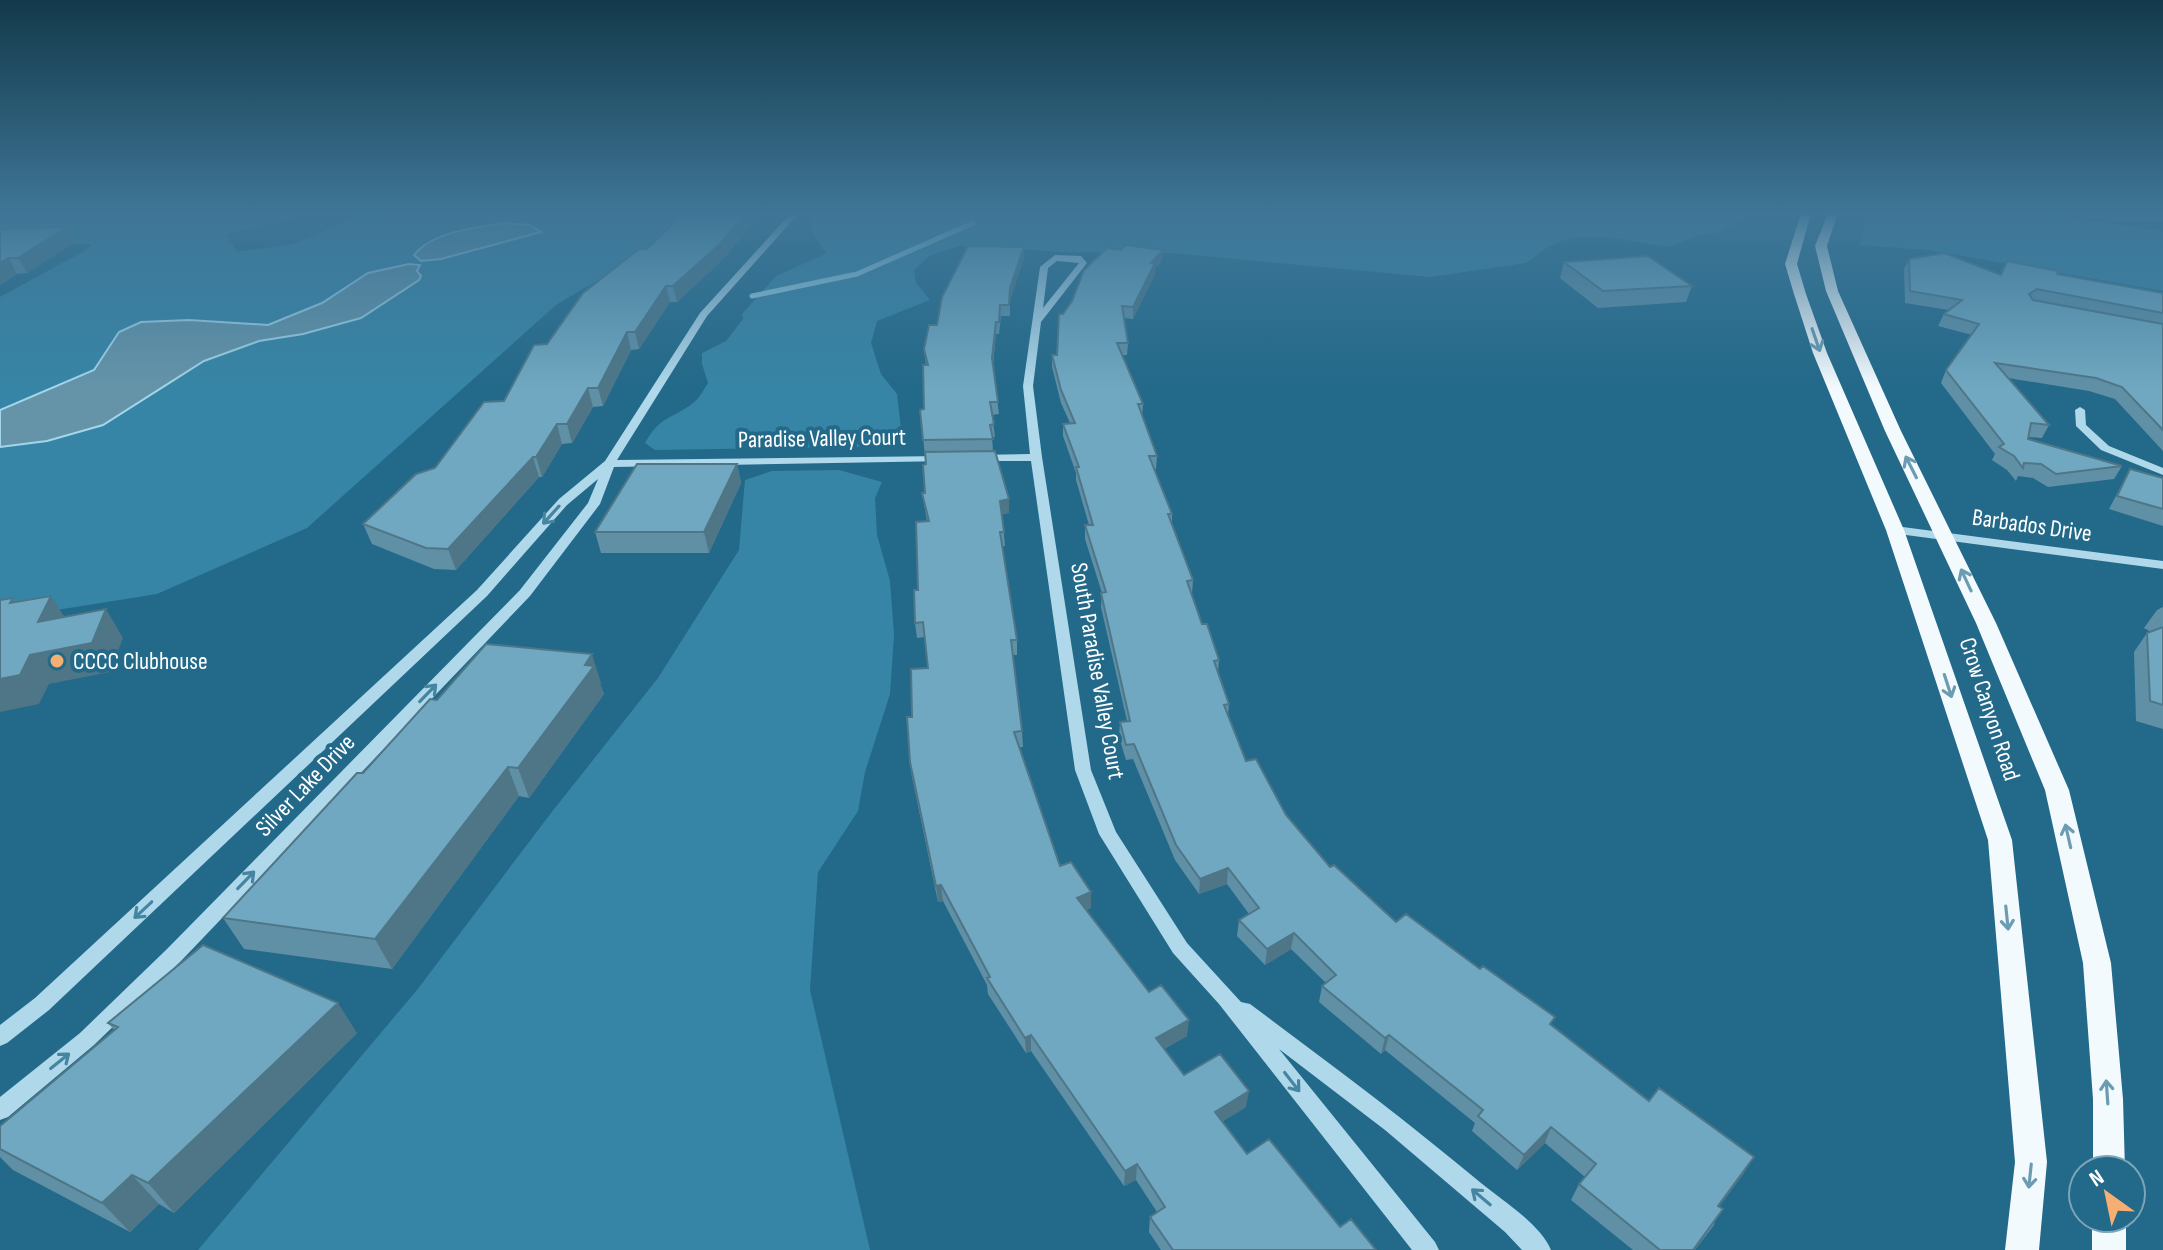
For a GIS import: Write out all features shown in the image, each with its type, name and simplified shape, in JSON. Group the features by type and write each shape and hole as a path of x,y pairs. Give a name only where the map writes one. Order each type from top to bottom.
{"main road":[{"name":"Crow Canyon Road","path":"1793,271 1820,353 1895,530 2000,840 2031,1162 2022,1250"},
{"name":"Crow Canyon Road","path":"1827,271 1832,291 1893,431 1946,536 2057,790 2097,963 2108,1099 2109,1154"}],"street":[{"name":"Silver Lake Drive","path":"0,1110 87,1039 174,955 525,593 594,504 609,464 703,315 742,271"},
{"name":"South Paradise Valley Court","path":"1045,271 1028,386 1083,770 1108,834 1180,948 1226,998 1427,1250"},
{"name":"South Paradise Valley Court","path":"1038,320 1076,271"},
{"path":"2080,410 2081,426 2105,448 2163,472"},
{"name":"Paradise Valley Court","path":"609,464 1036,457"},
{"name":"Silver Lake Drive","path":"0,1037 42,1004 482,593 563,502 609,464"},
{"name":"Barbados Drive","path":"1895,530 2163,565"},
{"name":"South Paradise Valley Court","path":"1226,998 1393,1123 1513,1224 1539,1250"}],"shaded area":[{"path":"47,271 613,271 556,305 307,528 157,594 0,619 0,297"},
{"path":"417,271 421,276 361,318 303,334 259,341 204,361 103,425 47,441 0,447 0,410 94,370 119,332 141,322 189,320 268,325 322,303 368,273"},
{"path":"786,271 914,271 916,283 930,300 877,321 871,343 881,374 897,394 903,446 655,450 645,443 661,423 699,396 708,383 702,353 726,341 743,319 742,314 776,276"},
{"path":"1369,271 1469,271 1430,277"},
{"path":"2051,271 2163,271 2163,291"},
{"path":"839,470 882,482 875,498 877,535 890,581 894,635 890,694 865,772 858,811 818,872 810,990 870,1250 198,1250 417,990 658,678 739,550 745,480 772,471"}],"building":[{"path":"611,271 689,271 673,286 666,286 635,332 627,332 598,388 588,388 567,424 557,424 536,457 448,549 426,548 363,524 416,474 435,468 484,402 504,401 534,345 547,344 583,293"},
{"path":"955,271 1016,271 1009,305 1000,305 999,322 996,322 992,358 998,402 990,402 993,439 923,440 920,410 924,409 923,365 928,365 924,349 929,325 937,325 942,297"},
{"path":"1083,271 1151,271 1133,307 1122,306 1128,343 1117,343 1143,404 1138,404 1157,456 1149,456 1193,580 1187,581 1219,660 1214,661 1229,704 1224,705 1246,761 1256,759 1286,815 1330,867 1334,865 1396,922 1406,914 1480,969 1483,966 1555,1017 1550,1024 1649,1101 1659,1088 1754,1157 1718,1206 1723,1209 1693,1250 1660,1250 1579,1184 1596,1164 1551,1127 1524,1155 1478,1116 1483,1110 1389,1035 1385,1038 1322,986 1336,975 1294,933 1267,949 1239,920 1259,908 1228,868 1200,879 1176,845 1134,744 1126,745 1120,722 1130,721 1101,593 1106,592 1085,525 1093,525 1076,467 1079,467 1063,424 1075,423 1061,390 1052,355 1057,355 1059,314 1063,314 1072,301"},
{"path":"1577,271 1670,271 1692,286 1603,291"},
{"path":"1909,271 1992,271 2001,275 2003,271 2058,271 2057,274 2163,293 2163,313 2037,289 2029,294 2033,300 2163,324 2163,430 2122,387 2096,378 1995,363 2049,425 2031,423 2028,439 2122,466 2056,474 2041,464 2024,463 2023,468 2014,456 1999,447 2004,444 1946,370 1979,324 1944,314 1962,300 1910,291"},
{"path":"995,451 1009,499 1000,501 1004,532 1000,532 1017,640 1011,640 1022,731 1014,732 1060,866 1071,862 1091,892 1077,898 1149,992 1161,985 1189,1020 1156,1038 1184,1075 1220,1054 1249,1091 1215,1112 1247,1154 1269,1139 1340,1227 1351,1219 1376,1250 1173,1250 1150,1217 1165,1207 1137,1164 1125,1171 1031,1035 1025,1038 987,978 990,977 941,885 936,886 910,762 907,717 912,717 911,669 928,668 923,622 915,623 914,590 918,590 916,522 929,521 922,493 925,493 923,465 926,464 925,452"},
{"path":"637,464 737,464 704,532 595,532"},
{"path":"2130,469 2163,478 2163,509 2117,496"},
{"path":"51,596 38,622 106,609 92,643 30,655 20,675 0,679 0,600 13,598 10,603"},
{"path":"2163,627 2163,705 2150,701 2147,633"},
{"path":"486,644 592,654 585,665 594,666 518,768 508,767 375,939 223,918 357,773 363,773 430,699 437,700"},
{"path":"203,945 338,1003 148,1183 132,1175 102,1203 0,1149 0,1126 118,1027 108,1023"}],"waterway":[{"path":"752,296 863,271"}],"place":[{"name":"CCCC Clubhouse","path":"57,661"}]}
